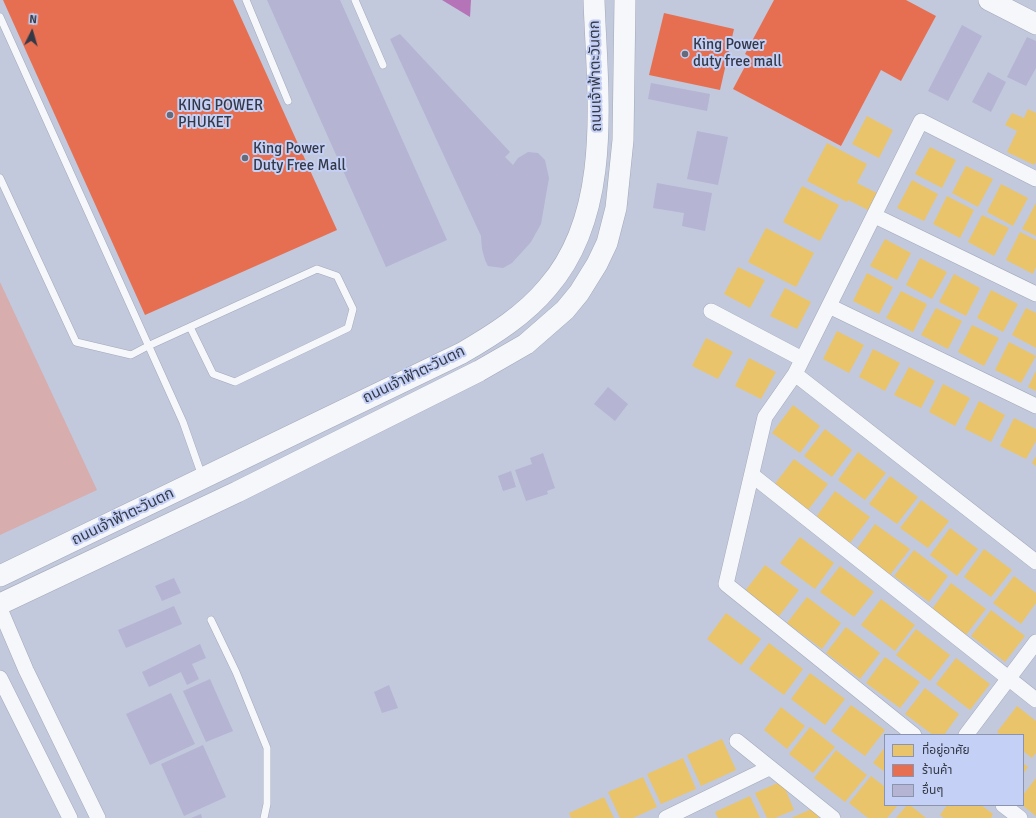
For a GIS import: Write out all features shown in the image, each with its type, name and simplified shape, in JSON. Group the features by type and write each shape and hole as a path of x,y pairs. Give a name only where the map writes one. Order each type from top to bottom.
{"main road":[{"name":"ถนนเจ้าฟ้าตะวันตก","path":"0,576 462,352 484,340 514,319 549,286 561,270 578,238 590,197 594,172 598,129 599,95 594,0"},
{"name":"ถนนเจ้าฟ้าตะวันตก","path":"0,604 237,492 505,357 546,328 573,302 591,275 602,254 611,231 616,208 623,140 625,0"},
{"path":"989,0 1036,24"}],"street":[{"path":"913,734 726,584 765,416 795,374 921,121 1036,179"},
{"path":"875,216 1036,294"},
{"path":"829,306 1036,406"},
{"path":"711,311 802,359"},
{"path":"795,374 1036,562"},
{"path":"752,475 1036,700"},
{"path":"0,609 26,670 98,818"},
{"path":"967,734 1036,642"},
{"path":"0,678 70,818"},
{"path":"737,741 833,818"},
{"path":"666,818 769,768"},
{"path":"1004,806 1020,818"}],"lane":[{"path":"246,0 288,101"},
{"path":"355,0 383,65"},
{"path":"0,17 183,422 203,478"},
{"path":"0,178 76,342 131,354 317,268 337,276 354,309 348,328 235,382 213,374 190,327"},
{"path":"211,620 236,672 268,748 267,804 264,818"}],"shaded area":[{"path":"442,0 471,0 470,17"},
{"path":"0,282 97,490 0,535"}],"building: ที่อยู่อาศัย":[{"path":"1028,109 1036,113 1036,162 1034,165 1007,152 1017,131 1005,125 1012,113 1024,118"},
{"path":"867,116 893,130 879,158 852,144"},
{"path":"827,143 867,164 857,183 877,193 868,210 848,200 847,202 807,181"},
{"path":"930,147 956,160 942,188 915,174"},
{"path":"966,166 993,179 978,207 952,193"},
{"path":"912,180 938,194 924,221 897,208"},
{"path":"1001,184 1028,198 1013,226 987,212"},
{"path":"802,186 839,205 820,241 783,222"},
{"path":"947,196 974,210 960,238 933,224"},
{"path":"1036,203 1036,236 1022,229"},
{"path":"982,215 1009,228 994,256 968,242"},
{"path":"766,228 814,253 796,287 748,262"},
{"path":"1020,232 1036,240 1036,267 1033,274 1006,260"},
{"path":"885,239 911,253 897,280 870,266"},
{"path":"920,258 947,272 932,299 906,285"},
{"path":"738,267 765,280 750,308 724,294"},
{"path":"867,273 893,287 879,314 853,301"},
{"path":"954,274 980,288 966,316 939,302"},
{"path":"785,288 811,302 797,329 770,316"},
{"path":"991,290 1018,304 1003,332 977,318"},
{"path":"901,291 927,304 913,332 886,318"},
{"path":"936,308 962,321 948,349 921,335"},
{"path":"1026,308 1036,313 1036,348 1012,335"},
{"path":"972,325 999,338 984,366 958,352"},
{"path":"837,331 864,345 849,373 823,359"},
{"path":"706,338 733,352 718,379 692,366"},
{"path":"1009,342 1036,356 1021,383 995,370"},
{"path":"873,349 900,363 885,391 859,377"},
{"path":"749,358 776,372 761,399 735,386"},
{"path":"909,367 935,381 921,408 894,395"},
{"path":"1036,371 1036,391 1028,387"},
{"path":"943,384 970,398 955,426 929,412"},
{"path":"979,401 1005,415 991,442 965,429"},
{"path":"793,405 820,426 800,453 772,433"},
{"path":"1014,418 1036,429 1036,441 1026,459 1000,446"},
{"path":"825,429 852,450 832,477 804,456"},
{"path":"858,452 886,473 865,500 838,480"},
{"path":"1036,456 1036,466 1032,463"},
{"path":"794,459 828,484 808,510 774,485"},
{"path":"890,476 918,497 897,524 869,504"},
{"path":"835,491 870,517 850,543 816,517"},
{"path":"921,500 949,521 928,548 900,528"},
{"path":"875,524 910,549 890,575 856,550"},
{"path":"950,528 978,549 957,576 930,555"},
{"path":"800,537 834,563 815,589 780,563"},
{"path":"984,549 1012,570 991,597 964,577"},
{"path":"914,550 948,576 929,602 894,576"},
{"path":"765,565 799,590 779,616 745,591"},
{"path":"840,566 874,592 854,617 820,592"},
{"path":"1014,576 1036,593 1036,603 1021,624 993,603"},
{"path":"951,583 986,609 966,635 932,609"},
{"path":"807,597 841,623 822,649 787,623"},
{"path":"881,599 915,625 895,651 861,625"},
{"path":"991,610 1025,636 1005,662 971,636"},
{"path":"726,613 761,639 741,665 707,639"},
{"path":"846,627 880,653 860,679 826,653"},
{"path":"916,629 950,655 930,681 896,655"},
{"path":"769,643 803,669 784,695 749,669"},
{"path":"885,657 920,682 900,708 866,683"},
{"path":"956,658 990,684 970,710 936,684"},
{"path":"810,673 845,699 825,725 791,699"},
{"path":"925,688 959,714 945,734 932,734 905,714"},
{"path":"851,705 885,730 865,756 831,731"},
{"path":"1017,706 1036,721 1036,753 1032,758 1024,752 1024,734 1000,734 997,732"},
{"path":"781,707 805,726 787,749 764,730"},
{"path":"810,727 835,747 813,773 789,754"},
{"path":"722,739 736,770 701,786 687,755"},
{"path":"884,748 884,771 873,763"},
{"path":"836,750 867,775 845,802 814,778"},
{"path":"683,758 696,789 661,804 647,774"},
{"path":"1024,764 1028,767 1024,773"},
{"path":"871,776 884,786 884,806 897,806 887,818 868,818 849,803"},
{"path":"643,777 657,807 633,818 620,818 608,792"},
{"path":"1036,778 1036,816 1023,806 1024,794"},
{"path":"782,781 794,810 775,818 767,818 755,793"},
{"path":"750,796 760,818 718,818 715,812"},
{"path":"604,797 614,818 571,818 569,813"},
{"path":"906,806 911,806 926,818 896,818"},
{"path":"946,806 982,806 993,814 991,818 944,818 940,815"},
{"path":"814,808 819,818 791,818"}],"building: ร้านค้า":[{"name":"KING POWER PHUKET","path":"3,0 233,0 337,230 145,315"},
{"path":"774,0 906,0 936,16 901,81 881,70 841,146 733,89 750,57 745,54"},
{"path":"664,13 734,29 720,90 649,75"}],"building: อื่นๆ":[{"name":"KING POWER PHUKET","path":"267,0 340,0 447,240 386,267"},
{"path":"962,25 982,36 948,101 928,91"},
{"path":"400,34 510,152 505,157 513,165 518,158 528,152 538,153 545,160 549,178 541,224 531,242 512,263 503,268 488,266 485,260 481,236 390,39"},
{"path":"1027,37 1036,41 1036,68 1026,86 1007,77"},
{"path":"988,72 1006,82 991,112 972,102"},
{"path":"651,83 710,94 707,111 648,99"},
{"path":"697,131 728,137 718,185 687,179"},
{"path":"657,183 712,193 705,231 682,226 684,213 653,208"},
{"path":"608,387 628,404 615,421 594,404"},
{"path":"543,453 555,488 547,491 548,494 526,501 515,470 532,464 530,458"},
{"path":"511,471 516,487 503,491 498,476"},
{"path":"174,578 181,593 162,601 155,586"},
{"path":"174,606 182,624 126,648 118,630"},
{"path":"200,644 206,658 192,664 199,679 187,685 181,672 149,687 142,672"},
{"path":"210,679 233,731 206,742 183,691"},
{"path":"389,685 398,708 382,713 374,692"},
{"path":"171,693 195,744 150,765 126,714"},
{"path":"203,745 226,797 184,816 161,764"},
{"path":"201,814 202,818 191,818"}],"place":[{"name":"King Power duty free mall","path":"685,54"},
{"name":"KING POWER PHUKET","path":"170,115"},
{"name":"King Power Duty Free Mall","path":"245,158"}]}
